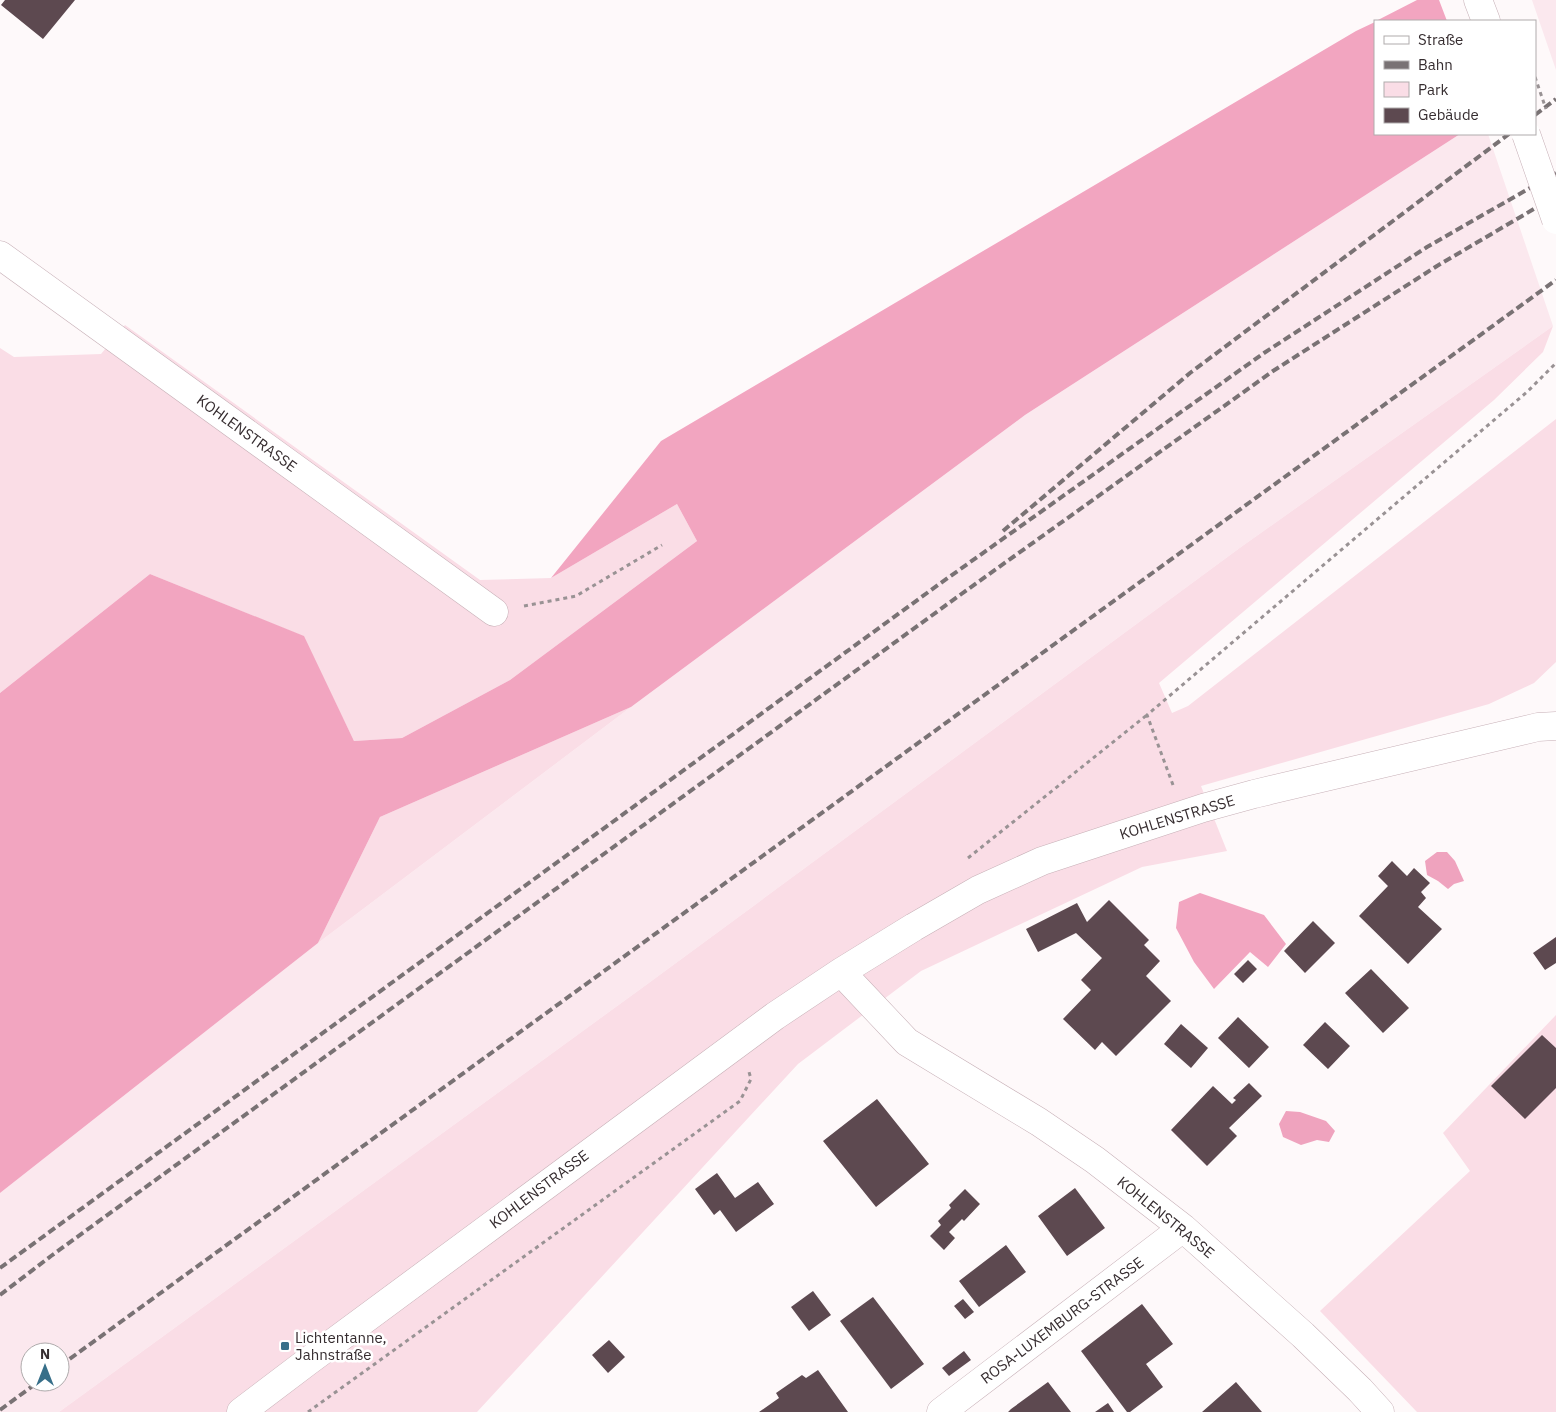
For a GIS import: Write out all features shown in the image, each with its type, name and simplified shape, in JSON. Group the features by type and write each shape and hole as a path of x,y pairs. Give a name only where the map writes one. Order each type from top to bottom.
{"street":[{"path":"1478,0 1486,20"},
{"path":"1526,135 1556,220"},
{"name":"KOHLENSTRASSE","path":"0,255 494,612"},
{"name":"KOHLENSTRASSE","path":"241,1412 737,1044 841,972 978,890 1042,861 1183,814 1254,794 1550,723"},
{"name":"KOHLENSTRASSE","path":"841,972 907,1042 1039,1122 1095,1160 1183,1228 1303,1334 1380,1412"},
{"name":"ROSA-LUXEMBURG-STRASSE","path":"940,1412 1183,1228"}],"path":[{"path":"1183,814 1147,714 1527,392 1556,363"},
{"path":"494,612 576,596 662,545"},
{"path":"308,1412 740,1101 752,1079 737,1044"}],"shaded area":[{"path":"1417,0 1439,0 1447,20 1378,20"},
{"path":"1532,0 1556,0 1556,70"},
{"path":"1374,22 1374,135 1458,135 1025,415 631,707 380,817 318,943 0,1193 0,693 150,574 304,636 354,741 402,738 510,680 697,541 677,504 551,578 661,441 1356,31"},
{"path":"1458,135 1488,135 1553,326 1241,547 646,985 59,1412 0,1412 0,1193 318,943 631,707 1025,415"},
{"path":"1437,852 1447,852 1455,861 1464,881 1454,884 1448,889 1427,875 1425,861"},
{"path":"1200,893 1264,915 1286,944 1268,967 1250,952 1214,989 1194,962 1176,928 1179,902"},
{"path":"1286,1111 1300,1112 1326,1121 1335,1131 1329,1142 1317,1140 1301,1145 1283,1137 1279,1124"}],"green space":[{"path":"125,325 480,580 551,578 677,504 697,541 510,680 402,738 354,741 303,636 150,574 0,693 0,348 14,357 101,354"},
{"path":"1553,326 1543,352 1494,400 1159,683 1172,713 1188,706 1556,419 1556,662 1534,683 1489,704 1201,786 1227,851 1142,867 921,971 798,1064 477,1412 59,1412 646,985 1241,547"},
{"path":"631,707 318,943 380,817"},
{"path":"1556,1015 1556,1412 1417,1412 1320,1311 1470,1171 1443,1133"}],"building":[{"path":"5,0 75,0 43,39 1,5"},
{"path":"1392,861 1407,876 1414,868 1430,883 1421,892 1426,898 1418,907 1442,929 1408,964 1359,916 1388,886 1378,876"},
{"path":"1109,900 1149,940 1144,945 1160,961 1146,976 1171,1001 1116,1056 1102,1042 1095,1050 1063,1019 1091,990 1081,980 1102,958 1076,933 1038,952 1026,929 1077,903 1087,922"},
{"path":"1313,921 1335,943 1305,973 1284,951"},
{"path":"1556,937 1556,963 1545,970 1533,953"},
{"path":"1248,960 1257,969 1243,983 1234,974"},
{"path":"1371,969 1409,1008 1383,1033 1345,993"},
{"path":"1238,1017 1269,1047 1249,1068 1218,1038"},
{"path":"1325,1022 1350,1046 1328,1069 1303,1045"},
{"path":"1181,1024 1208,1048 1191,1068 1164,1044"},
{"path":"1542,1035 1556,1048 1556,1088 1525,1119 1491,1086"},
{"path":"1249,1083 1262,1096 1229,1128 1237,1136 1207,1166 1171,1130 1213,1086 1232,1104 1236,1100 1233,1098"},
{"path":"877,1099 929,1164 876,1207 823,1141"},
{"path":"717,1173 735,1198 758,1182 774,1204 736,1232 720,1210 714,1215 695,1189"},
{"path":"1075,1188 1105,1228 1067,1256 1038,1216"},
{"path":"965,1189 980,1204 964,1221 962,1219 949,1232 955,1238 944,1250 930,1236 941,1225 938,1221 951,1208 949,1205"},
{"path":"1006,1245 1026,1272 979,1307 959,1281"},
{"path":"813,1291 831,1315 809,1331 791,1307"},
{"path":"873,1297 924,1364 891,1389 840,1321"},
{"path":"963,1299 974,1312 965,1319 954,1306"},
{"path":"1142,1304 1173,1344 1146,1364 1163,1387 1130,1412 1127,1412 1081,1351"},
{"path":"609,1340 625,1357 608,1373 592,1355"},
{"path":"964,1351 971,1360 949,1376 942,1368"},
{"path":"818,1370 848,1412 759,1412 779,1398 776,1393 802,1375 806,1378"},
{"path":"1048,1382 1071,1412 1008,1412 1011,1409"},
{"path":"1236,1382 1262,1412 1202,1412"},
{"path":"1108,1403 1114,1412 1095,1412"}],"railway":[{"path":"1536,114 1556,99"},
{"path":"1003,531 1190,373 1508,135"},
{"path":"0,1268 938,585 1264,353 1427,247 1556,173"},
{"path":"0,1295 960,595 1273,371 1437,266 1556,196"},
{"path":"70,1359 1556,280"},
{"path":"0,1410 24,1392"}],"place":[{"name":"Lichtentanne, Jahnstraße","path":"285,1346"}]}
